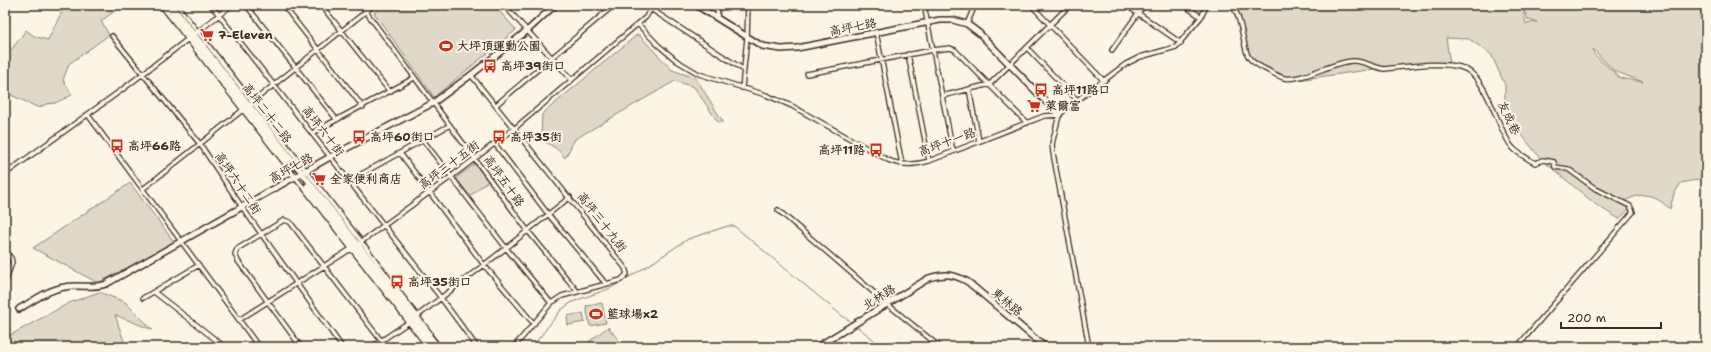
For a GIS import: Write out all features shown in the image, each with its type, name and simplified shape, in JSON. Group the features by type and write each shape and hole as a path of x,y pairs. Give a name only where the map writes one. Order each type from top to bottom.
{"street":[{"name":"高坪二十二路","path":"161,5 192,36"},
{"name":"高坪二十二路","path":"166,5 247,106 298,176 413,319 438,347"},
{"name":"高坪二十二路","path":"171,5 192,36 247,106 298,176 413,319 432,347"},
{"name":"高坪二十二路","path":"177,5 192,36"},
{"name":"高坪六十街","path":"211,5 441,298 477,347"},
{"path":"5,174 88,115 232,5"},
{"path":"246,5 337,120"},
{"path":"283,5 363,106"},
{"path":"321,5 390,92"},
{"name":"高坪五十路","path":"360,5 528,231 577,291"},
{"path":"143,189 374,5"},
{"path":"504,5 572,80"},
{"name":"高坪七路","path":"19,309 57,288 68,286 101,286 106,284 330,157 433,103 528,30 555,5"},
{"path":"496,105 614,5"},
{"path":"642,5 652,7 744,70"},
{"name":"高坪七路","path":"696,5 762,46 781,49 797,48 927,22 953,20 966,24 979,33 1059,115"},
{"path":"717,18 718,5"},
{"path":"742,88 748,38 748,5"},
{"path":"924,5 953,151"},
{"path":"966,24 975,5"},
{"path":"1030,5 1104,81"},
{"path":"942,96 990,84 1070,5"},
{"path":"1126,5 1181,43"},
{"path":"1112,50 1144,5"},
{"path":"1184,5 1201,17"},
{"path":"1089,347 1053,153 1052,144 1059,115 1126,64 1140,57 1176,47 1181,43 1201,17 1207,5"},
{"name":"友成巷","path":"1230,5 1235,9 1243,33 1248,56 1259,66 1283,78 1292,79 1328,66 1358,60 1374,67 1384,69 1451,65 1467,69 1482,86 1509,142 1523,156 1535,163 1543,160 1554,162 1555,167 1568,169 1596,189 1630,206 1633,212 1517,347"},
{"name":"高坪三十五街","path":"239,320 355,245 495,144 638,24 646,17 652,7"},
{"name":"高坪十一路","path":"638,24 658,46 677,61 699,74 766,95 792,106 894,163 918,164 929,161 1044,116 1059,115"},
{"path":"876,32 902,164"},
{"name":"高坪六十二街","path":"112,36 200,144 242,207 342,347"},
{"path":"807,74 908,54 945,48 955,50 1027,123"},
{"path":"1026,48 1077,100"},
{"path":"908,54 929,161"},
{"name":"高坪三十九街","path":"471,75 570,197 625,268 627,274 621,280 577,291 562,296 551,303 514,347"},
{"path":"312,133 414,78"},
{"path":"969,89 979,141"},
{"name":"高坪二十二路","path":"247,106 306,171 355,245"},
{"path":"88,115 259,347"},
{"path":"349,180 450,125"},
{"path":"424,140 506,248 551,303"},
{"path":"495,144 548,214 606,284"},
{"path":"400,153 484,265 534,324"},
{"path":"372,347 441,298 570,197"},
{"path":"778,210 886,303 940,347"},
{"path":"301,347 238,261 235,254 237,249 284,220 290,222 386,347"},
{"path":"5,251 11,258 12,262 5,284"},
{"path":"143,298 199,265"},
{"name":"北林路","path":"817,347 886,303 929,278 945,274 955,275"},
{"name":"東林路","path":"955,275 968,282 1045,347"},
{"path":"154,292 225,347"},
{"name":"高坪二十二路","path":"413,319 428,347"},
{"name":"高坪二十二路","path":"413,319 441,347"}],"shaded area":[{"path":"65,5 114,5 115,11 101,21 109,35 69,64 63,80 72,95 55,103 46,104 39,108 11,95 7,82 5,81 5,56 6,57 26,30 34,36 48,40"},
{"name":"大坪頂運動公園","path":"385,5 494,5 516,30 434,97 374,13"},
{"path":"1235,5 1522,5 1706,5 1706,20 1704,20 1706,29 1706,182 1701,179 1681,183 1674,194 1670,209 1654,197 1644,195 1624,201 1629,209 1619,219 1595,204 1541,159 1513,124 1505,103 1505,85 1491,54 1469,39 1446,38 1450,64 1409,64 1298,80 1266,70 1249,54 1235,13","holes":["1522,5 1528,20 1537,22 1526,24","1593,49 1614,71 1643,82 1620,78 1594,54"]},
{"path":"638,34 672,70 696,78 723,122 718,122 694,87 675,81 575,139 565,158 557,149 541,139 542,114"},
{"path":"475,164 488,181 470,196 456,178"},
{"path":"130,183 175,243 98,283 33,248"},
{"path":"99,292 125,302 153,330 115,315 126,347 5,347 5,338 69,303"},
{"name":"籃球場x2","path":"602,303 606,323 590,326 586,306"},
{"path":"583,313 585,322 568,325 567,316"},
{"path":"608,327 624,347 582,347"}],"waterway":[{"path":"532,347 561,310 572,302 611,288 688,239 728,226 734,226 841,315 853,323"},
{"path":"855,325 883,347"}],"place":[{"name":"7-Eleven","path":"207,35"},
{"name":"大坪頂運動公園","path":"446,46"},
{"name":"高坪39街口","path":"490,66"},
{"name":"高坪11路口","path":"1041,90"},
{"name":"萊爾富","path":"1034,106"},
{"name":"高坪60街口","path":"359,137"},
{"name":"高坪35街","path":"499,137"},
{"name":"高坪66路","path":"117,146"},
{"name":"高坪11路","path":"876,150"},
{"name":"全家便利商店","path":"319,179"},
{"name":"高坪35街口","path":"397,282"},
{"name":"籃球場x2","path":"596,314"}]}
